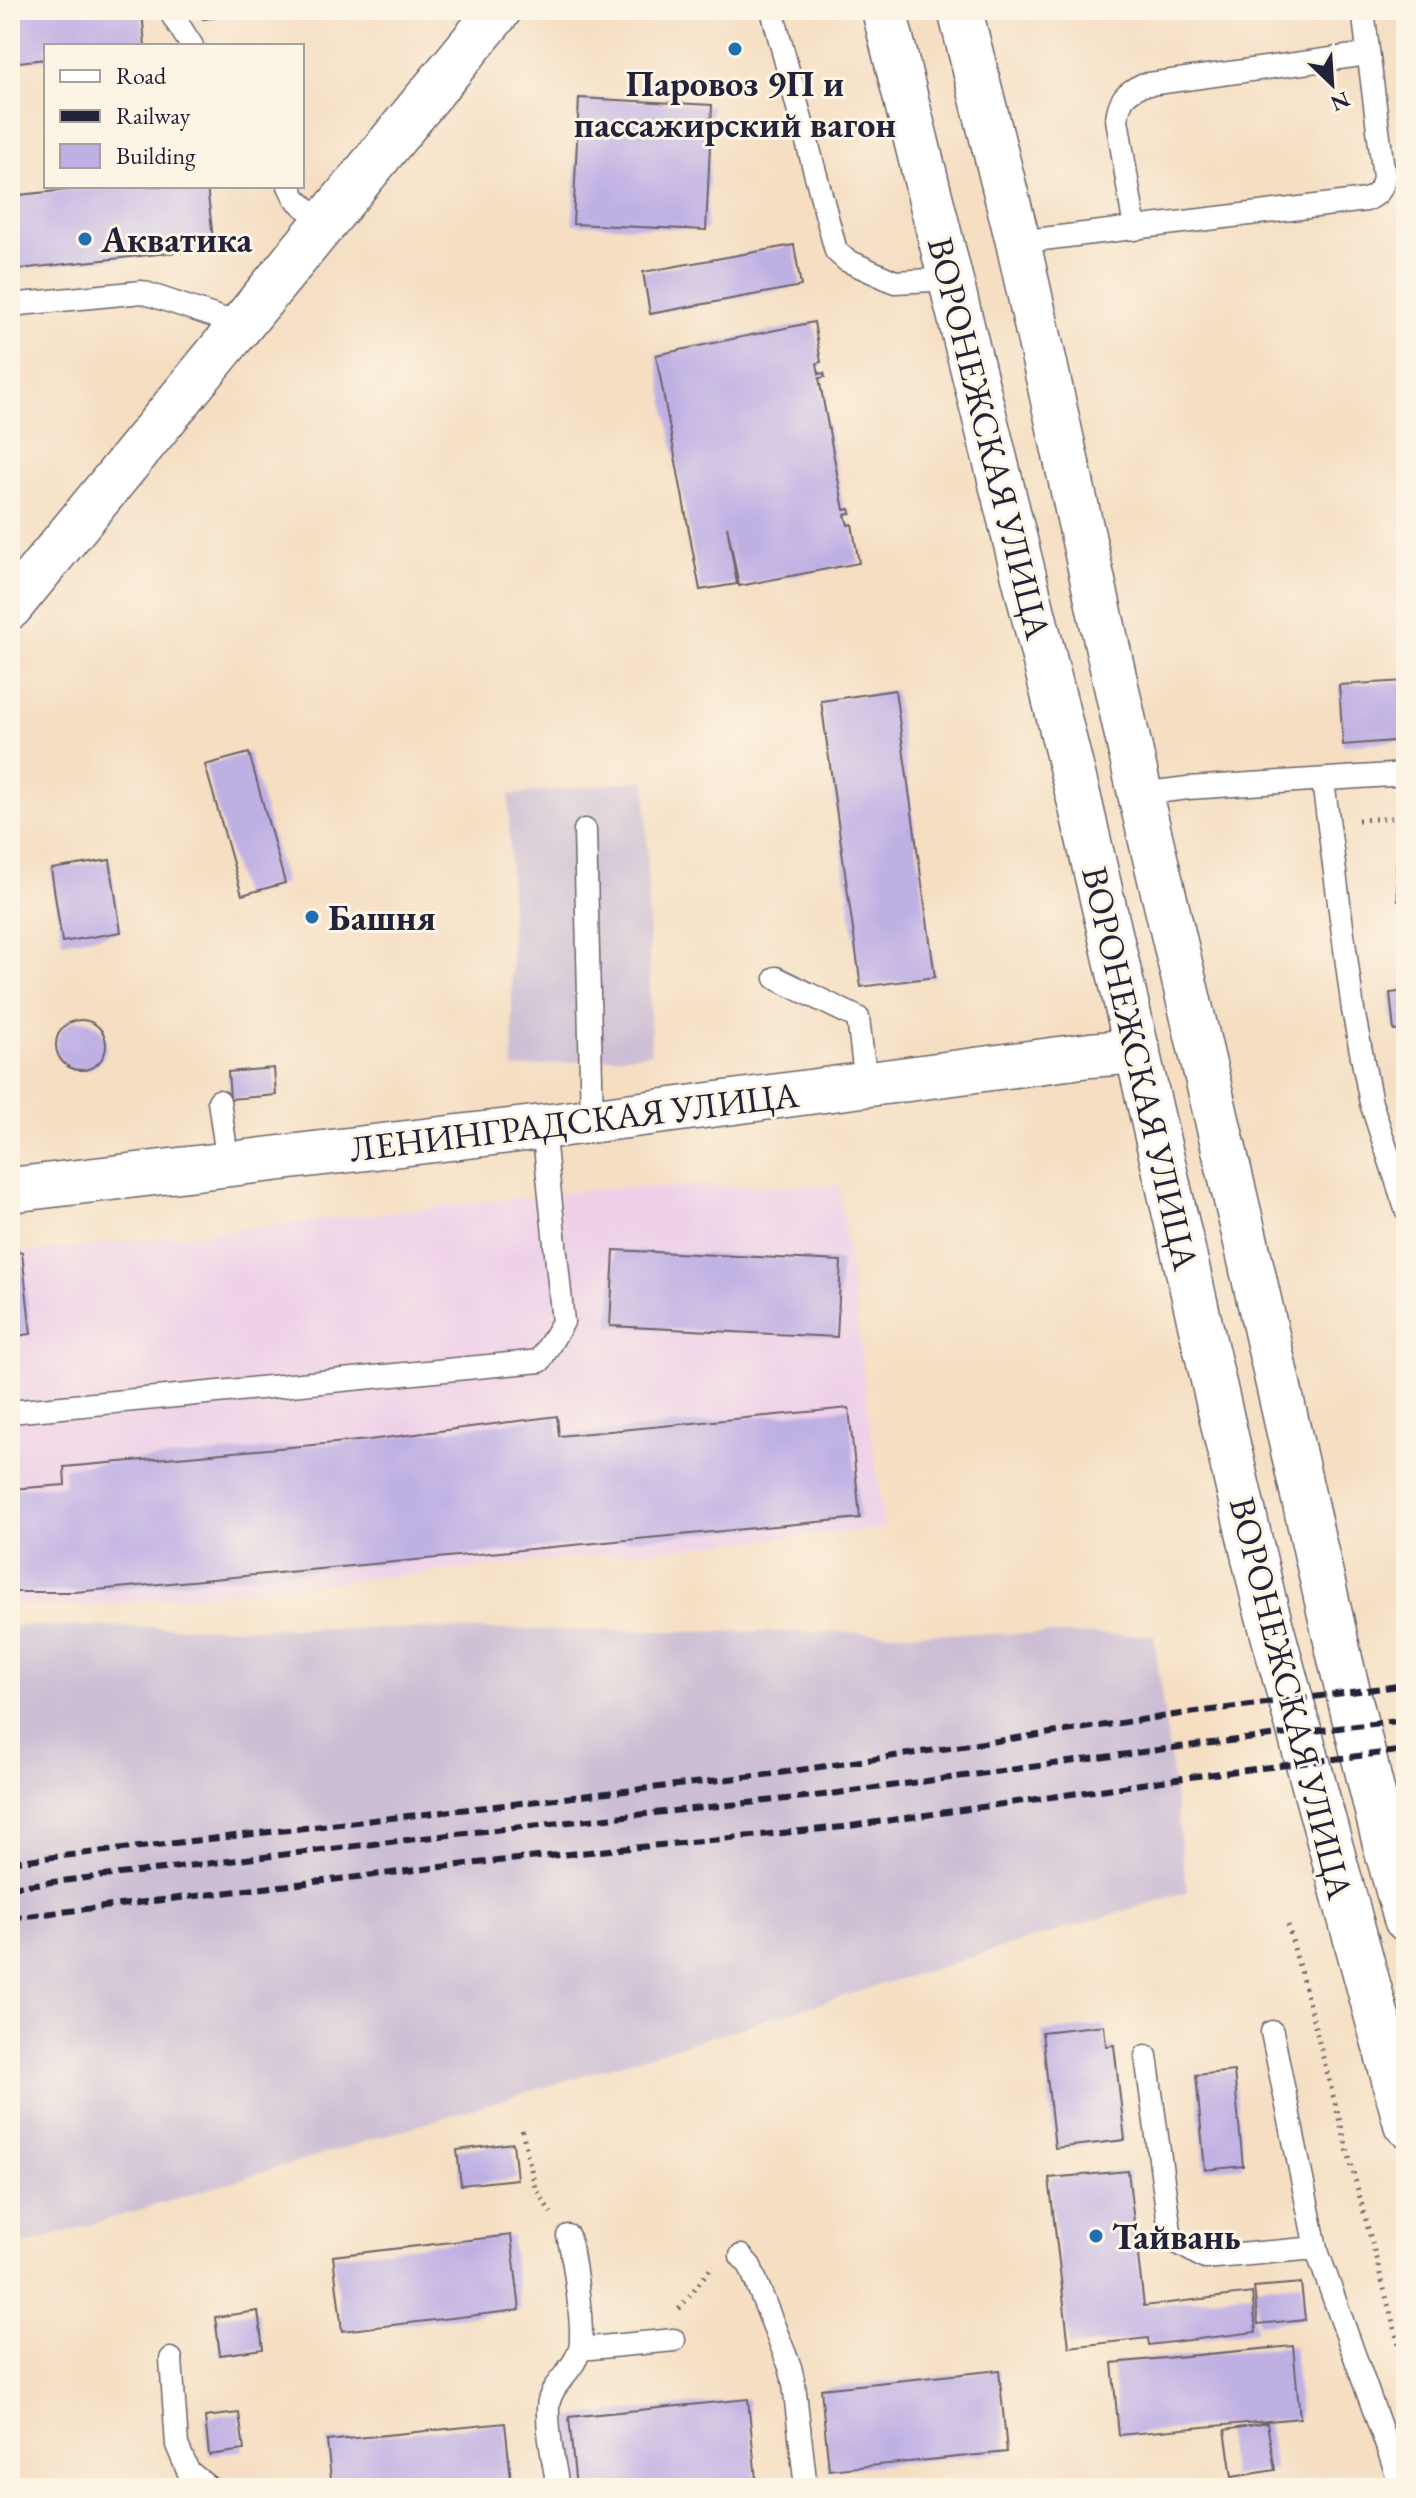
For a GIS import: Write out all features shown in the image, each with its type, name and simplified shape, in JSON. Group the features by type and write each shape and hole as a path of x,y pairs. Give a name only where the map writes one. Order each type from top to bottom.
{"main road":[{"path":"10,607 499,10"},
{"name":"ВОРОНЕЖСКАЯ УЛИЦА","path":"884,10 1080,803 1264,1601 1406,2124"},
{"name":"ВОРОНЕЖСКАЯ УЛИЦА","path":"960,10 1018,242 1140,794 1345,1678 1406,1919"},
{"name":"ЛЕНИНГРАДСКАЯ УЛИЦА","path":"10,1190 543,1127 1138,1051"}],"lane":[{"path":"169,10 191,44"},
{"path":"772,10 836,251 846,260 895,282 951,279"},
{"path":"1018,242 1366,200 1377,195 1384,177 1363,10"},
{"path":"1135,229 1117,119 1119,103 1130,90 1142,85 1368,54"},
{"path":"290,188 295,198 323,224"},
{"path":"10,305 142,292 241,325"},
{"path":"1140,794 1406,774"},
{"path":"1323,781 1353,1010 1371,1103 1406,1209"},
{"path":"585,830 592,1120"},
{"path":"776,978 858,1018 866,1084"},
{"path":"219,1101 228,1164"},
{"path":"10,1412 540,1361 563,1322 543,1127"},
{"path":"1272,2032 1316,2248 1402,2488"},
{"path":"1146,2056 1171,2239 1205,2258 1316,2248"},
{"path":"558,2488 547,2406 552,2391 569,2370 580,2349 568,2236"},
{"path":"741,2256 750,2266 790,2367 806,2488"},
{"path":"580,2349 664,2341"},
{"path":"171,2359 177,2445 188,2471 209,2488"}],"path":[{"path":"1329,823 1406,817"},
{"path":"1288,1925 1406,2372"},
{"path":"522,2130 535,2187 568,2236"},
{"path":"664,2341 711,2267 727,2256 741,2256"}],"shaded area":[{"path":"646,780 651,1053 513,1069 509,795"},
{"path":"839,1186 884,1528 89,1606 10,1604 10,1254 618,1187"},
{"path":"10,1626 1154,1635 1187,1892 10,2249"}],"building":[{"path":"10,10 142,10 145,44 44,44 44,59 10,63"},
{"path":"202,10 239,10 240,14 203,19"},
{"path":"579,98 712,105 706,230 573,224"},
{"path":"85,188 207,188 214,248 10,270 10,196"},
{"path":"794,245 801,286 650,314 643,272"},
{"path":"814,322 821,362 817,363 819,374 824,373 825,377 819,378 844,510 850,509 851,513 845,514 848,525 852,524 859,563 739,586 727,526 737,584 700,590 656,355"},
{"path":"1406,681 1406,740 1343,745 1339,685"},
{"path":"895,690 935,977 861,987 821,701"},
{"path":"249,753 285,883 242,895 205,765"},
{"path":"110,860 121,932 62,942 51,869"},
{"path":"1406,863 1406,900 1398,900 1396,864"},
{"path":"1406,991 1406,1030 1394,1031 1390,993"},
{"path":"81,1020 99,1027 106,1045 99,1063 81,1070 63,1063 56,1045 63,1027"},
{"path":"274,1068 276,1095 230,1099 228,1072"},
{"path":"614,1250 841,1261 837,1337 610,1326"},
{"path":"22,1252 31,1334 10,1337 10,1254"},
{"path":"849,1408 860,1518 75,1592 10,1592 10,1489 65,1485 64,1467 369,1440 557,1416 559,1436"},
{"path":"1104,2025 1106,2046 1114,2045 1125,2140 1055,2148 1042,2032"},
{"path":"1234,2071 1243,2166 1205,2170 1196,2075"},
{"path":"513,2143 517,2179 461,2185 457,2150"},
{"name":"Тайвань","path":"1128,2171 1144,2306 1252,2293 1256,2332 1149,2345 1148,2338 1069,2347 1049,2178"},
{"path":"511,2235 520,2310 342,2331 333,2256"},
{"path":"1301,2283 1305,2319 1258,2324 1254,2287"},
{"path":"258,2311 263,2349 220,2355 215,2317"},
{"path":"1293,2346 1300,2418 1119,2435 1112,2363"},
{"path":"999,2370 1007,2452 829,2470 821,2389"},
{"path":"748,2399 756,2480 676,2488 576,2488 569,2417"},
{"path":"239,2413 244,2450 209,2455 205,2417"},
{"path":"505,2423 512,2488 332,2488 327,2441"},
{"path":"1267,2423 1275,2470 1232,2477 1225,2430"}],"railway":[{"path":"10,1862 772,1774 1181,1714 1406,1685"},
{"path":"10,1887 823,1795 1406,1720"},
{"path":"10,1918 467,1864 843,1827 1190,1777 1406,1750"}],"place":[{"name":"Паровоз 9П и пассажирский вагон","path":"735,49"},
{"name":"Акватика","path":"85,239"},
{"name":"Башня","path":"312,917"},
{"name":"Тайвань","path":"1096,2236"}]}
